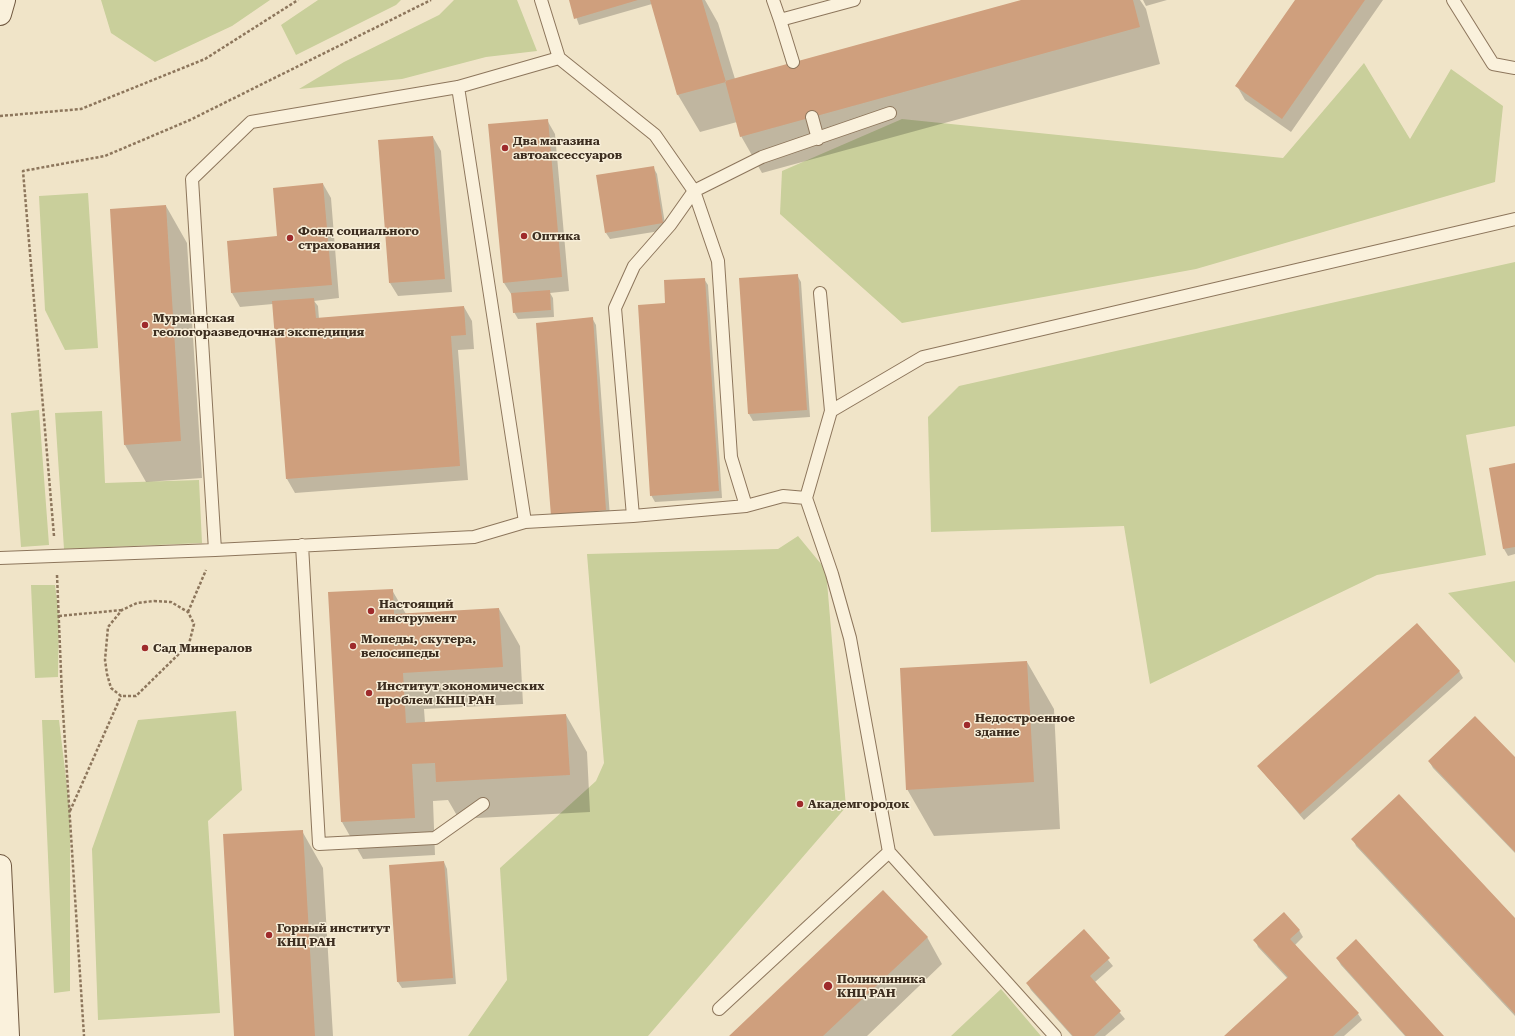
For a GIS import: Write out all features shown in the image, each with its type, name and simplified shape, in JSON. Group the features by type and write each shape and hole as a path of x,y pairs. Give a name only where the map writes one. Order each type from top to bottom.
{"street":[{"path":"0,14 4,0"},
{"path":"0,866 8,1036"}],"lane":[{"path":"541,0 559,58 655,135 694,192 718,261 731,457 746,506"},
{"path":"773,0 793,62"},
{"path":"780,20 854,0"},
{"path":"1453,0 1493,64 1515,68"},
{"path":"215,550 192,179 252,122 458,87 559,58"},
{"path":"458,87 524,522"},
{"path":"633,516 615,308 634,266 670,225 694,192 762,157 890,113"},
{"path":"812,117 818,139"},
{"path":"832,412 923,357 1515,219"},
{"path":"820,293 832,412 806,498 832,574 850,638 889,852 1055,1036"},
{"path":"0,558 215,550 474,537 524,522 633,516 746,506 783,496 806,498"},
{"path":"302,545 319,844 435,838 484,804"},
{"path":"719,1009 889,852"}],"path":[{"path":"0,116 81,108 205,59 298,0"},
{"path":"84,1036 56,555 23,171 106,156 190,120 431,0"},
{"path":"188,612 215,550"},
{"path":"59,616 122,610 137,603 154,601 171,602 188,612 194,624 190,644 136,696 121,696 111,688 107,674 105,660 108,627 122,610"},
{"path":"70,812 121,696"}],"green space":[{"path":"101,0 270,0 232,26 155,62 111,33"},
{"path":"318,0 401,0 396,5 296,55 281,25"},
{"path":"454,0 517,0 537,51 486,57 402,79 299,89 344,62 439,15"},
{"path":"1364,63 1410,139 1451,69 1503,106 1495,182 1196,269 902,323 780,214 782,171 902,119 1283,158"},
{"path":"88,193 98,348 65,350 45,310 39,196"},
{"path":"1515,262 1515,426 1466,435 1486,555 1377,575 1150,684 1124,526 931,532 928,417 959,386"},
{"path":"39,410 49,545 21,547 11,413"},
{"path":"102,411 105,483 199,480 202,543 64,549 55,413"},
{"path":"798,536 826,570 846,807 648,1036 468,1036 507,980 500,868 596,781 604,763 587,554 778,549"},
{"path":"1515,581 1515,663 1448,593"},
{"path":"31,585 55,585 59,616 58,677 35,678"},
{"path":"236,711 242,790 208,821 220,1013 98,1020 92,849 138,720"},
{"path":"42,720 59,720 70,812 70,991 54,993"},
{"path":"1001,989 1041,1036 951,1036"}],"building":[{"path":"569,0 638,0 574,19"},
{"path":"650,0 702,0 726,82 677,95"},
{"path":"1021,0 1133,0 1140,27 740,137 725,81"},
{"path":"1295,0 1365,0 1282,119 1235,86"},
{"path":"548,119 562,277 503,283 488,124"},
{"path":"433,136 445,279 389,283 378,140"},
{"path":"654,166 663,223 605,233 596,175"},
{"name":"Фонд социального страхования","path":"323,183 332,285 231,293 227,241 277,236 273,188"},
{"name":"Мурманская геологоразведочная экспедиция","path":"166,205 181,441 124,445 110,209"},
{"path":"798,274 807,410 748,414 739,278"},
{"path":"705,278 719,491 650,496 638,305 665,303 664,280"},
{"path":"550,290 551,310 513,313 511,293"},
{"path":"314,298 316,318 464,306 466,335 451,336 460,466 286,479 272,301"},
{"path":"593,317 606,510 551,516 536,323"},
{"path":"1515,463 1515,547 1503,549 1489,468"},
{"name":"Институт экономических проблем КНЦ РАН","path":"393,589 394,614 499,608 503,667 403,673 406,723 566,714 570,775 436,782 435,763 412,764 415,818 341,822 328,592"},
{"path":"1417,623 1460,671 1300,814 1257,766"},
{"name":"Недостроенное здание","path":"1027,661 1034,782 906,790 900,668"},
{"path":"1475,716 1515,757 1515,852 1428,761"},
{"path":"1399,794 1515,918 1515,1014 1351,839"},
{"name":"Горный институт КНЦ РАН","path":"303,830 315,1036 234,1036 223,834"},
{"path":"444,861 453,978 397,982 389,865"},
{"name":"Поликлиника КНЦ РАН","path":"883,890 928,937 823,1036 729,1036"},
{"path":"1284,912 1300,930 1290,939 1359,1013 1333,1036 1224,1036 1288,977 1253,940"},
{"path":"1084,929 1110,958 1090,976 1121,1011 1094,1036 1073,1036 1026,983"},
{"path":"1356,939 1444,1036 1406,1036 1336,958"}],"place":[{"name":"Два магазина автоаксессуаров","path":"505,148"},
{"name":"Оптика","path":"524,236"},
{"name":"Фонд социального страхования","path":"290,238"},
{"name":"Мурманская геологоразведочная экспедиция","path":"145,325"},
{"name":"Настоящий инструмент","path":"371,611"},
{"name":"Мопеды, скутера, велосипеды","path":"353,646"},
{"name":"Сад Минералов","path":"145,648"},
{"name":"Институт экономических проблем КНЦ РАН","path":"369,693"},
{"name":"Недостроенное здание","path":"967,725"},
{"name":"Академгородок","path":"800,804"},
{"name":"Горный институт КНЦ РАН","path":"269,935"},
{"name":"Поликлиника КНЦ РАН","path":"828,986"}]}
